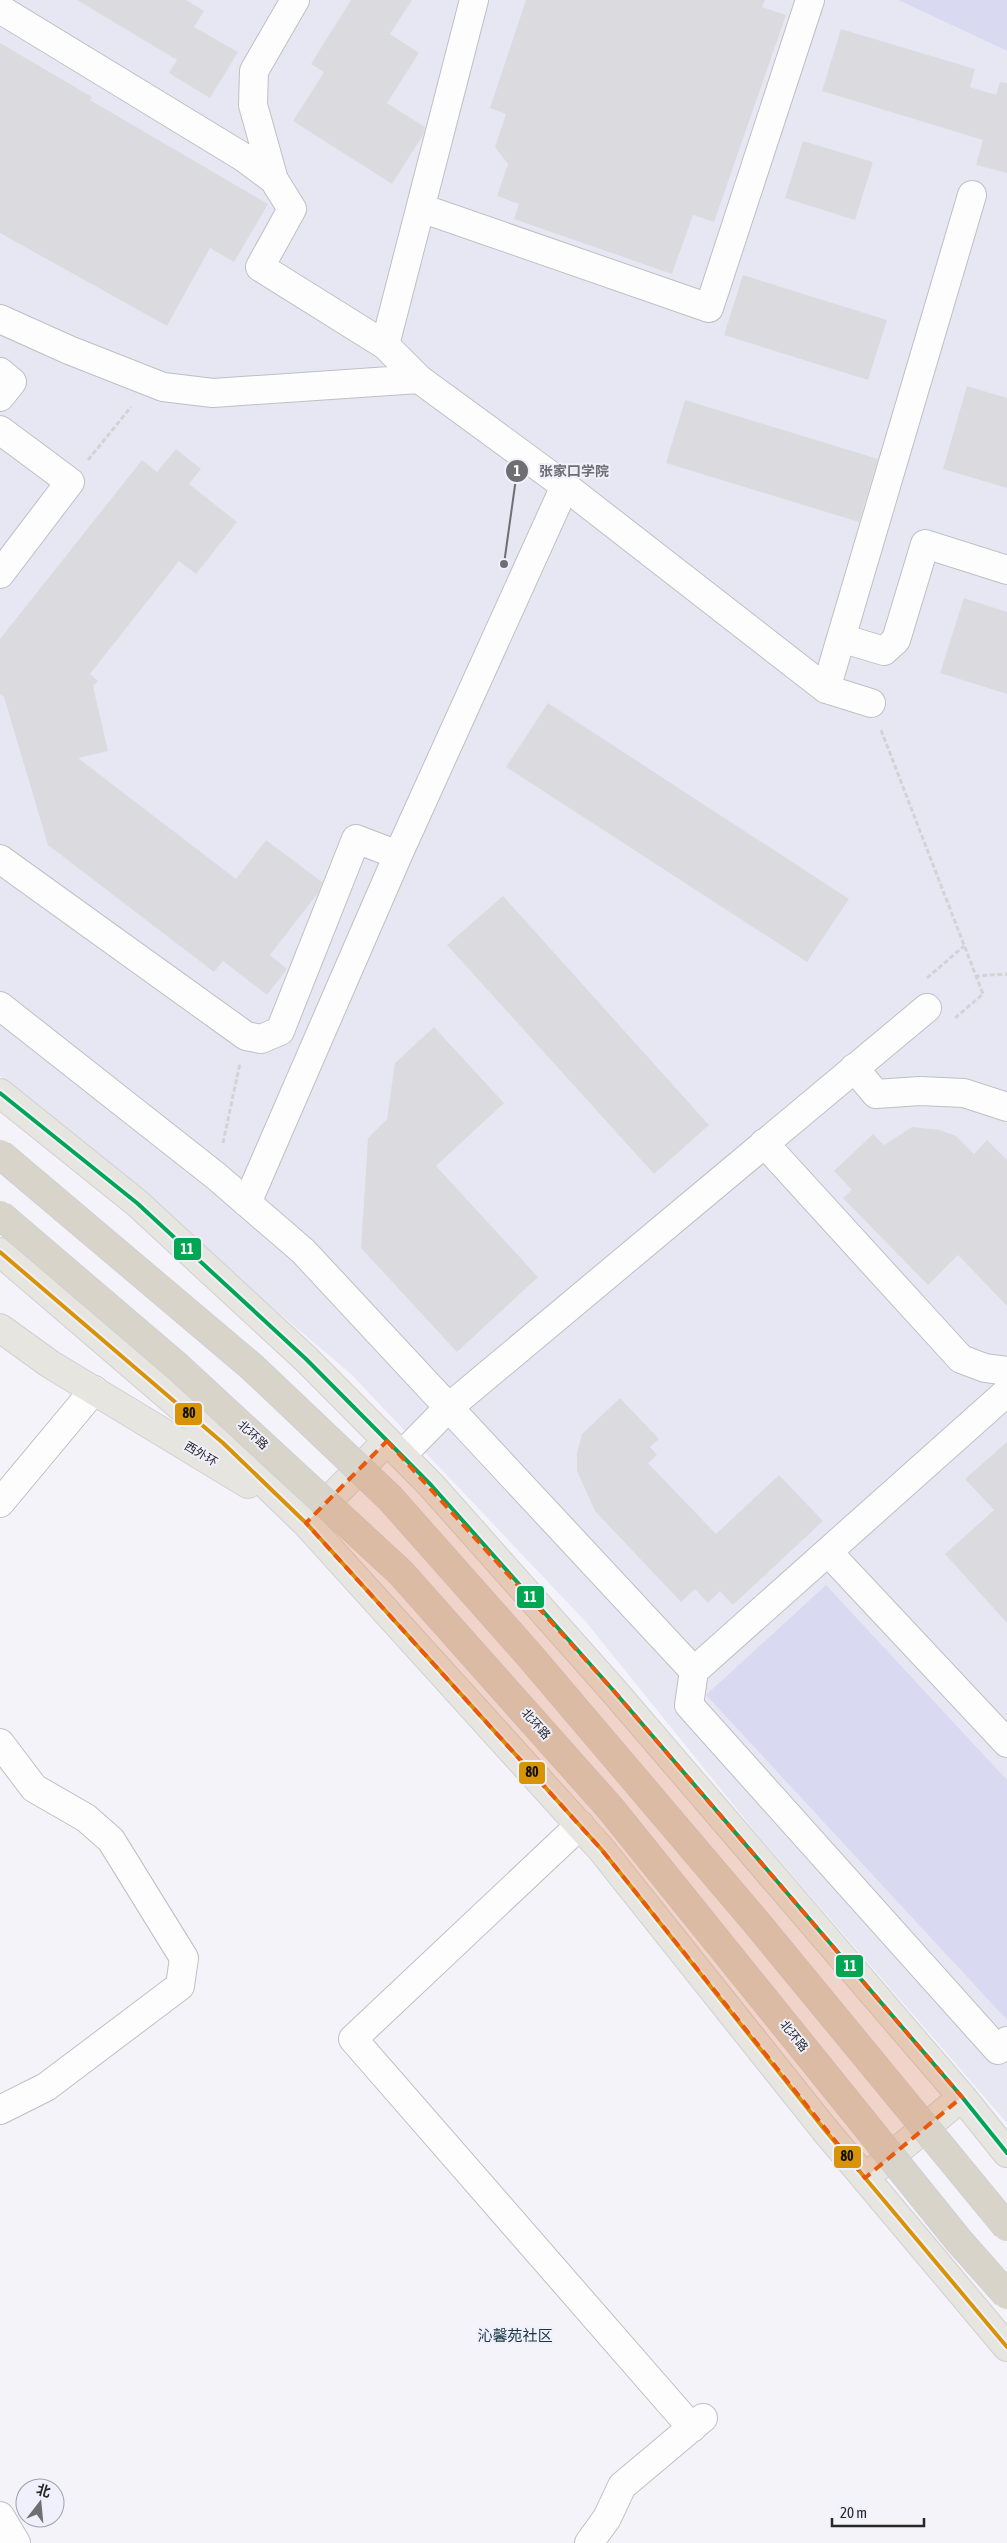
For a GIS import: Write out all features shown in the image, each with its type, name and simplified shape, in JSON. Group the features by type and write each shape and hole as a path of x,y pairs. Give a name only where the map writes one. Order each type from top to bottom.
{"highway":[{"path":"0,1154 252,1367 390,1498 523,1649 756,1922 1007,2227"},
{"name":"北环路","path":"0,1215 178,1367 401,1573 610,1808 959,2241 1007,2295"}],"main road":[{"path":"0,1093 137,1203 306,1359 394,1448 614,1690 962,2097 1007,2153"},
{"path":"0,1252 224,1443 306,1523 601,1849 864,2178 1007,2347"},
{"name":"西外环","path":"0,1328 12,1345 94,1390 223,1467 306,1523"},
{"path":"306,1523 394,1448"},
{"path":"864,2178 962,2097"}],"street":[{"path":"295,0 254,71 253,105 274,180 292,209 260,267 385,346 418,379 565,486 826,689 871,703"},
{"path":"385,346 474,0"},
{"path":"420,208 709,308 810,0"},
{"path":"0,9 244,156 274,180"},
{"path":"826,689 972,195"},
{"path":"0,320 69,350 163,387 213,393 418,379"},
{"path":"0,372 12,382 0,398"},
{"path":"0,430 70,482 0,574"},
{"path":"247,1203 398,855 565,486"},
{"path":"841,638 884,651 896,640 925,544 1007,570"},
{"path":"0,859 246,1036 261,1039 280,1031 356,839 398,855"},
{"path":"0,1006 216,1176 302,1251 694,1671"},
{"path":"394,1448 448,1408 927,1008"},
{"path":"854,1068 876,1094 920,1092 964,1094 1007,1107"},
{"path":"764,1143 962,1359 985,1368 1007,1371"},
{"path":"0,1504 94,1390"},
{"path":"1007,1392 694,1671 689,1705 998,2050 1007,2041"},
{"path":"828,1552 1007,1743"},
{"path":"0,1743 34,1788 86,1818 111,1840 184,1958 180,1986 46,2087 0,2110"},
{"path":"580,1826 352,2039 697,2423 622,2486 607,2518 589,2543"},
{"path":"0,2516 16,2543"}],"path":[{"path":"70,482 151,383"},
{"path":"871,703 976,976 1007,974"},
{"path":"216,1176 246,1036"}],"highlighted area":[{"path":"387,1441 613,1690 962,2097 865,2178 601,1849 306,1523"}],"shaded area":[{"path":"0,0 898,0 1007,51 1007,2123 761,1839 586,1622 351,1374 0,1076"},
{"path":"898,0 1007,0 1007,51"},
{"path":"826,1585 1007,1780 1007,2020 706,1695"}],"building":[{"path":"77,0 186,0 204,11 194,27 238,52 210,98 169,73 177,60"},
{"path":"351,0 412,0 390,34 419,53 387,103 425,127 423,135 392,184 293,121 324,72 311,64"},
{"path":"526,0 765,0 762,7 786,15 714,222 693,215 672,274 514,219 519,204 497,196 508,164 495,147 506,114 490,108"},
{"path":"841,29 975,69 970,87 996,95 1000,82 1007,83 1007,173 976,165 983,140 822,91"},
{"path":"0,43 92,97 90,100 268,204 234,262 210,248 167,326 0,233"},
{"path":"803,141 873,162 855,220 785,198"},
{"path":"743,275 887,320 868,380 724,335"},
{"path":"967,386 1007,398 1007,488 943,469"},
{"path":"685,400 878,459 859,522 666,463"},
{"path":"176,449 201,469 189,484 237,522 196,574 179,561 90,674 98,681 93,686 108,751 78,758 236,879 266,840 322,882 318,893 270,955 287,969 267,995 223,961 214,972 48,845 4,697 0,694 0,639 142,460 157,472"},
{"path":"964,598 1007,612 1007,694 940,673"},
{"path":"548,703 849,899 807,962 506,767"},
{"path":"503,896 709,1125 654,1174 447,945"},
{"path":"434,1027 504,1103 436,1166 538,1277 457,1352 361,1248 368,1138 387,1119 395,1063"},
{"path":"912,1127 940,1130 956,1136 974,1154 987,1140 1007,1160 1007,1306 958,1255 928,1285 843,1198 852,1190 834,1171 873,1134 884,1145"},
{"path":"620,1398 659,1439 650,1447 657,1455 648,1463 716,1534 779,1475 823,1521 733,1605 720,1591 708,1603 695,1589 681,1602 595,1511 577,1471 577,1453 582,1434"},
{"path":"1007,1442 1007,1623 945,1554 994,1510 965,1479"}],"transit line":[{"name":"11","path":"0,1093 137,1203 306,1359 431,1485 613,1690 962,2097 1007,2153"},
{"name":"80","path":"0,1252 223,1443 306,1523 601,1849 824,2129 1007,2347"}],"place":[{"name":"张家口学院","path":"504,564"}],"district":[{"name":"沁馨苑社区","path":"515,2335"}]}
